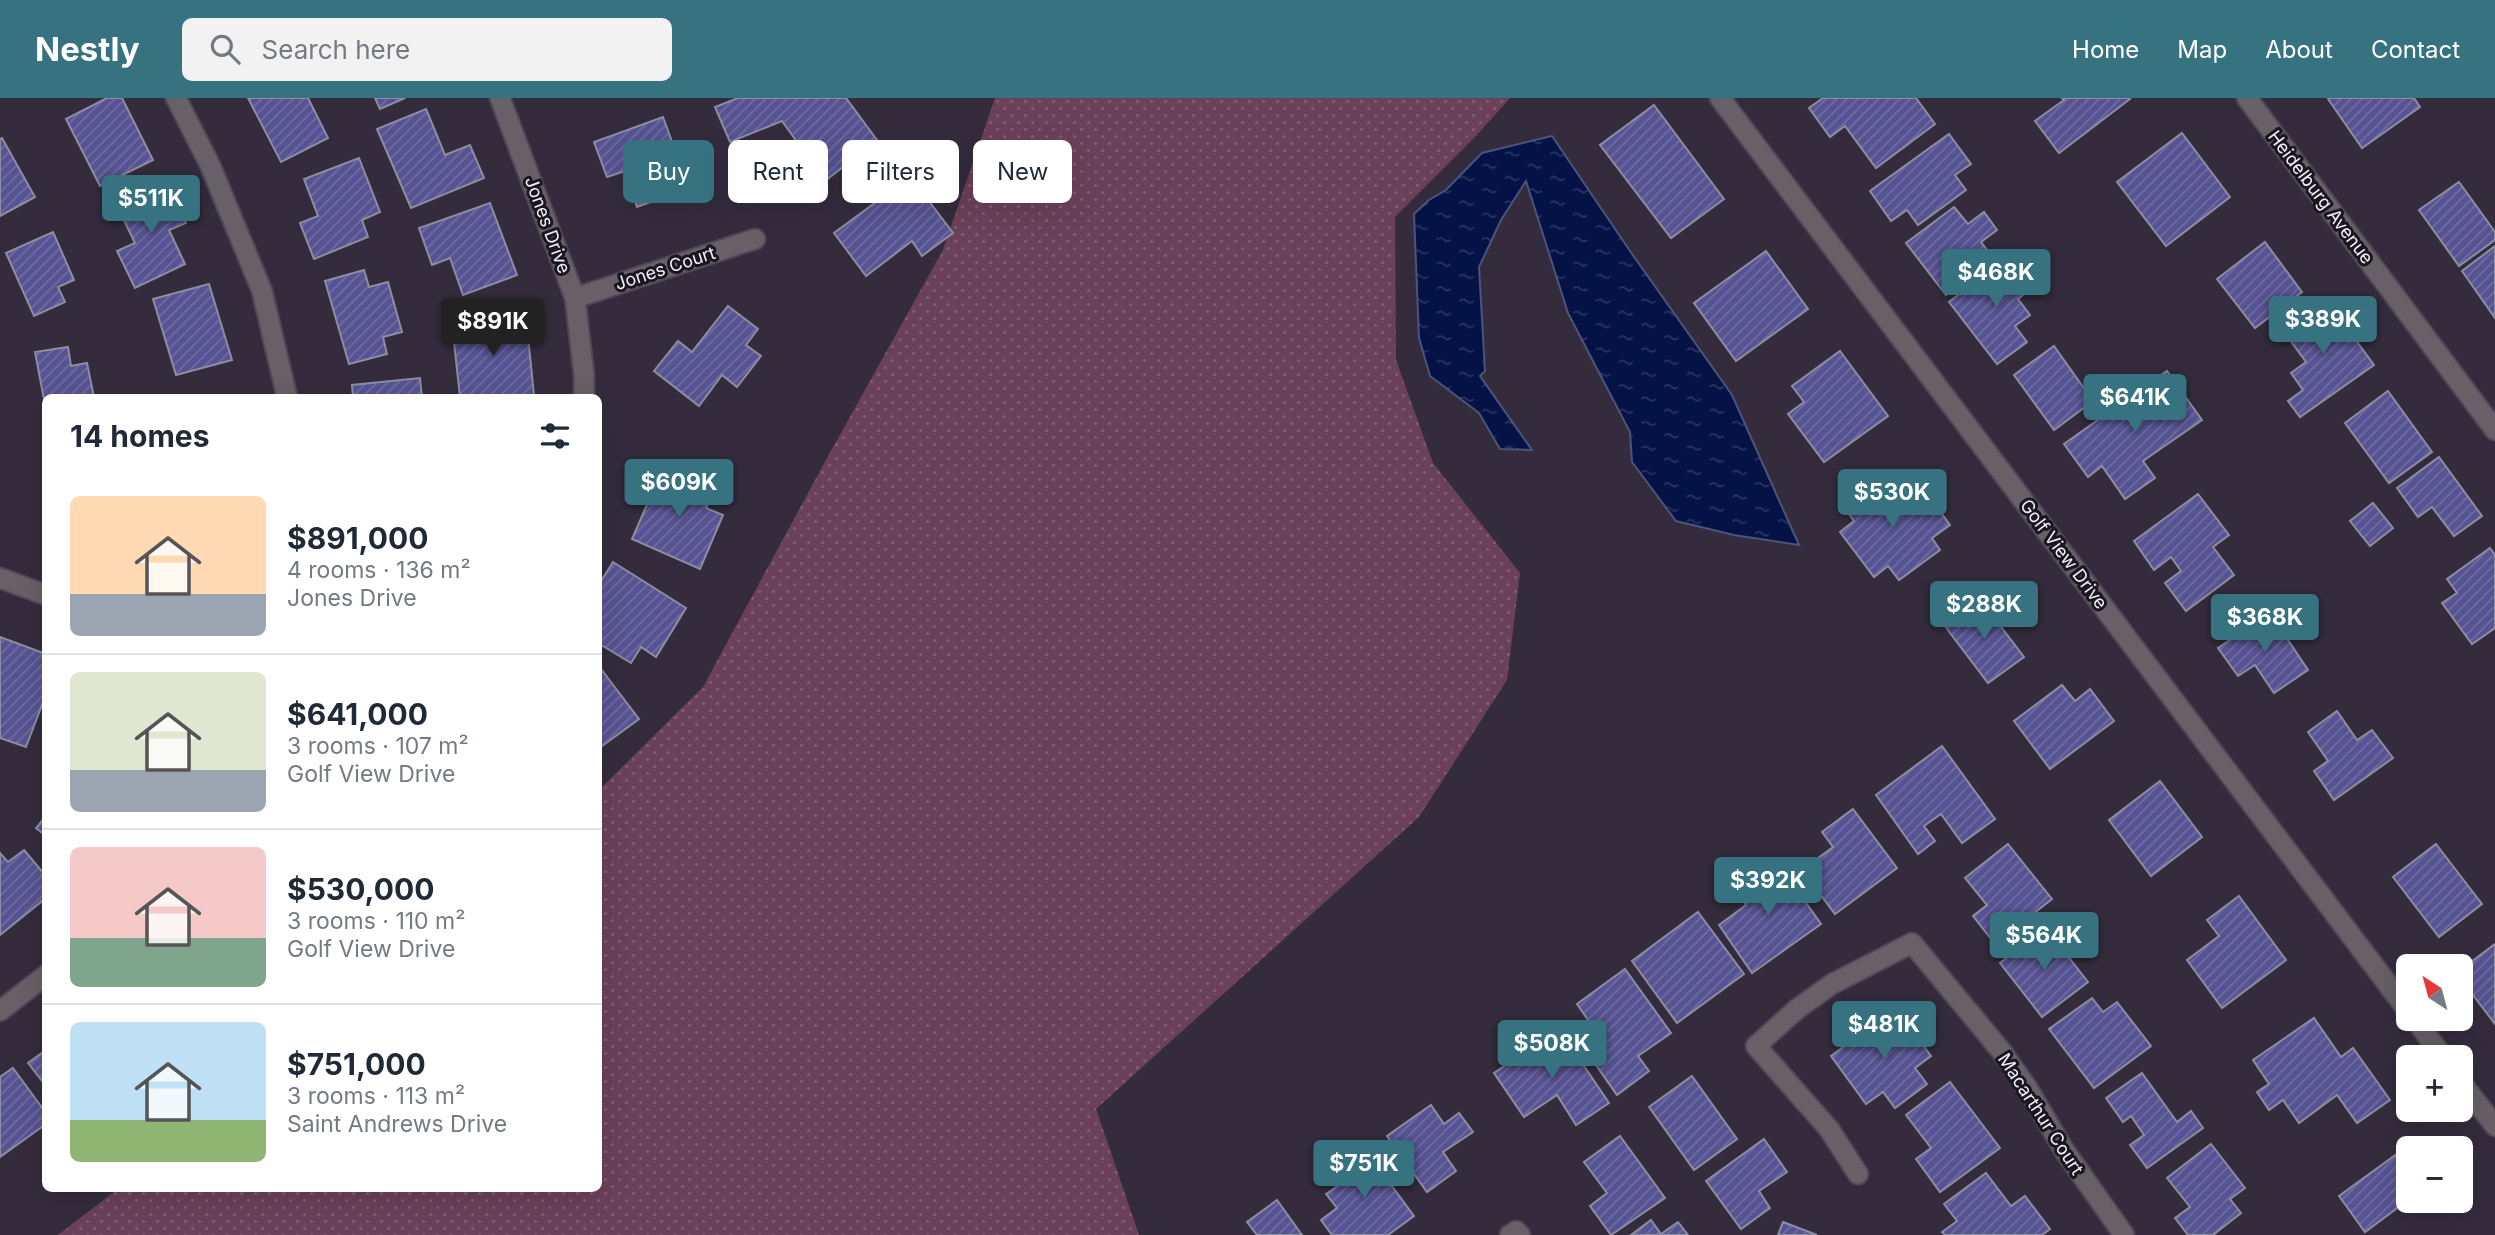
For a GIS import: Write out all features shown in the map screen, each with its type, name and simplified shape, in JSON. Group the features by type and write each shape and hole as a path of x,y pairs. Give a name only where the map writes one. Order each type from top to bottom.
{"street":[{"path":"176,98 210,165 262,291 286,394"},
{"name":"Jones Drive","path":"500,98 575,298 584,394"},
{"name":"Golf View Drive","path":"1720,98 2396,995"},
{"name":"Heidelburg Avenue","path":"2247,98 2495,430"},
{"name":"Jones Court","path":"575,298 755,239"},
{"path":"0,578 42,594"},
{"name":"Macarthur Court","path":"1858,1174 1829,1129 1756,1046 1797,1009 1832,984 1912,943 2002,1052 2071,1160 2124,1235"},
{"path":"0,1011 42,978"},
{"path":"2473,1098 2495,1126"}],"shaded area":[{"path":"995,98 1510,98 1395,217 1396,360 1433,463 1520,573 1507,680 1419,817 1096,1109 1139,1235 58,1235 114,1192 602,1192 602,787 703,687 943,250 973,162 973,203 1072,203 1072,140 981,140"}],"water":[{"path":"1552,136 1732,395 1799,545 1734,535 1676,521 1632,462 1630,432 1568,313 1526,181 1501,220 1479,267 1485,371 1480,376 1532,450 1500,449 1479,413 1430,376 1419,338 1414,214 1429,200 1446,190 1482,153"}],"building":[{"path":"107,98 122,98 153,160 100,186 66,119"},
{"path":"248,98 308,98 328,138 281,162"},
{"path":"375,98 405,98 380,109"},
{"path":"738,98 846,98 877,140 842,140 842,168 828,179 828,140 796,140 782,121 729,140 715,107"},
{"path":"1823,98 1916,98 1935,124 1876,168 1845,126 1830,137 1809,108"},
{"path":"2062,98 2130,99 2059,153 2035,121 2064,100"},
{"path":"2414,98 2420,107 2362,148 2328,99"},
{"path":"1654,105 1724,199 1671,238 1600,145"},
{"path":"426,109 445,155 470,145 484,178 411,208 377,129"},
{"path":"663,117 671,140 623,140 623,172 607,177 594,142"},
{"path":"2182,133 2230,197 2166,246 2117,182"},
{"path":"1949,134 1971,164 1955,175 1966,190 1918,225 1907,210 1891,221 1870,191"},
{"path":"2,138 35,197 0,216 0,139"},
{"path":"359,158 380,212 362,220 368,237 314,259 300,223 318,216 304,179"},
{"path":"145,180 153,197 170,189 186,223 169,230 185,264 135,288 117,251 135,243 120,212 136,205 128,188"},
{"path":"2459,182 2495,232 2495,240 2459,266 2419,210"},
{"path":"490,203 517,275 463,295 450,258 432,265 419,228"},
{"path":"875,203 930,203 953,233 922,256 912,241 866,276 834,233"},
{"path":"1954,207 1968,224 1984,212 1997,230 1981,242 1994,259 1946,295 1906,243"},
{"path":"53,232 74,280 58,287 65,302 34,316 6,253"},
{"path":"2265,242 2302,292 2255,328 2217,279"},
{"path":"2495,246 2495,318 2462,271"},
{"path":"1766,251 1808,309 1736,361 1694,303"},
{"path":"2009,256 2033,287 2018,299 2030,315 2015,326 2027,342 1997,364 1949,302"},
{"path":"364,270 369,287 388,282 402,332 383,337 387,354 349,364 325,281"},
{"path":"209,284 232,360 176,375 153,299"},
{"path":"2325,298 2374,365 2300,417 2288,401 2303,390 2291,373 2306,362 2281,328"},
{"path":"728,306 758,329 746,345 761,356 737,387 722,375 699,406 654,371 678,341 692,352"},
{"path":"526,317 534,394 460,394 452,324"},
{"path":"2054,346 2093,401 2054,430 2014,375"},
{"path":"68,347 71,366 87,363 93,394 43,394 35,352"},
{"path":"1840,351 1888,416 1824,462 1788,414 1804,402 1792,386"},
{"path":"2167,371 2202,420 2143,461 2155,478 2125,499 2102,466 2088,477 2064,444"},
{"path":"420,378 422,394 353,394 352,385"},
{"path":"2388,391 2432,452 2389,483 2345,423"},
{"path":"2439,457 2482,516 2454,536 2432,507 2418,517 2397,488"},
{"path":"663,468 714,490 706,508 723,515 700,569 632,539"},
{"path":"1887,473 1916,512 1932,500 1950,525 1932,538 1940,550 1899,580 1888,566 1874,577 1840,532 1854,521 1843,506"},
{"path":"2198,494 2229,535 2213,547 2234,575 2186,611 2165,583 2181,571 2171,557 2154,570 2134,541"},
{"path":"2373,503 2393,528 2370,546 2350,521"},
{"path":"2490,548 2495,555 2495,628 2472,644 2442,603 2457,593 2447,579"},
{"path":"613,562 686,608 656,657 641,647 631,663 602,645 602,580"},
{"path":"1980,599 2024,657 1988,683 1944,625"},
{"path":"2270,613 2308,670 2274,693 2255,665 2238,676 2218,648"},
{"path":"0,637 42,653 42,705 26,747 0,738"},
{"path":"602,670 639,719 602,746"},
{"path":"2062,685 2075,701 2090,689 2114,721 2050,769 2014,721"},
{"path":"2337,711 2357,740 2372,730 2393,758 2334,800 2314,771 2328,761 2308,732"},
{"path":"1942,746 1995,819 1962,843 1941,814 1924,826 1935,841 1918,854 1876,795"},
{"path":"2160,781 2202,837 2151,876 2109,820"},
{"path":"1853,809 1897,868 1835,914 1802,870 1833,847 1822,832"},
{"path":"42,821 42,833 36,828"},
{"path":"2008,844 2052,899 1995,944 1973,916 1987,905 1965,878"},
{"path":"2436,844 2482,904 2439,937 2393,877"},
{"path":"24,850 42,871 42,901 0,935 0,853 8,862"},
{"path":"1776,860 1821,924 1752,973 1719,925 1746,905 1735,889"},
{"path":"2239,896 2286,960 2222,1008 2187,960 2219,936 2207,920"},
{"path":"1698,912 1744,974 1677,1023 1632,961"},
{"path":"2046,928 2088,982 2042,1017 2000,963"},
{"path":"2495,944 2495,1024 2473,995 2473,960"},
{"path":"1625,969 1671,1033 1638,1056 1649,1071 1617,1095 1572,1031 1588,1020 1577,1004"},
{"path":"2092,998 2103,1012 2117,1002 2151,1046 2094,1088 2049,1029"},
{"path":"1896,1008 1931,1056 1915,1068 1927,1084 1895,1108 1883,1092 1866,1104 1831,1056"},
{"path":"2314,1018 2341,1057 2353,1048 2390,1100 2357,1123 2337,1095 2299,1123 2283,1100 2269,1110 2257,1092 2269,1084 2253,1060"},
{"path":"1559,1029 1609,1103 1576,1125 1557,1095 1524,1117 1494,1073"},
{"path":"42,1053 42,1081 28,1063"},
{"path":"13,1068 42,1108 42,1127 0,1157 0,1077"},
{"path":"2142,1073 2177,1122 2191,1111 2203,1128 2147,1168 2130,1145 2144,1135 2131,1116 2123,1122 2106,1098"},
{"path":"1692,1076 1737,1139 1694,1170 1649,1107"},
{"path":"1950,1082 2000,1148 1940,1192 1916,1159 1931,1148 1906,1115"},
{"path":"1431,1105 1444,1124 1459,1113 1473,1132 1443,1152 1456,1171 1427,1192 1387,1136"},
{"path":"1620,1136 1665,1198 1611,1235 1590,1206 1607,1193 1584,1162"},
{"path":"1764,1139 1787,1172 1759,1191 1770,1208 1741,1229 1706,1181"},
{"path":"2211,1144 2245,1188 2230,1199 2241,1213 2213,1235 2188,1235 2175,1218 2190,1207 2167,1178"},
{"path":"1363,1147 1414,1216 1388,1235 1332,1235 1321,1220 1337,1208 1326,1194 1342,1183 1332,1169"},
{"path":"2396,1155 2396,1209 2365,1232 2339,1196"},
{"path":"1986,1173 2011,1206 2025,1196 2050,1229 2042,1235 1945,1235 1942,1232 1957,1221 1944,1204"},
{"path":"1277,1200 1302,1235 1257,1235 1247,1222"},
{"path":"1651,1220 1661,1234 1678,1222 1688,1235 1631,1235"},
{"path":"1783,1222 1817,1235 1778,1235"}]}
